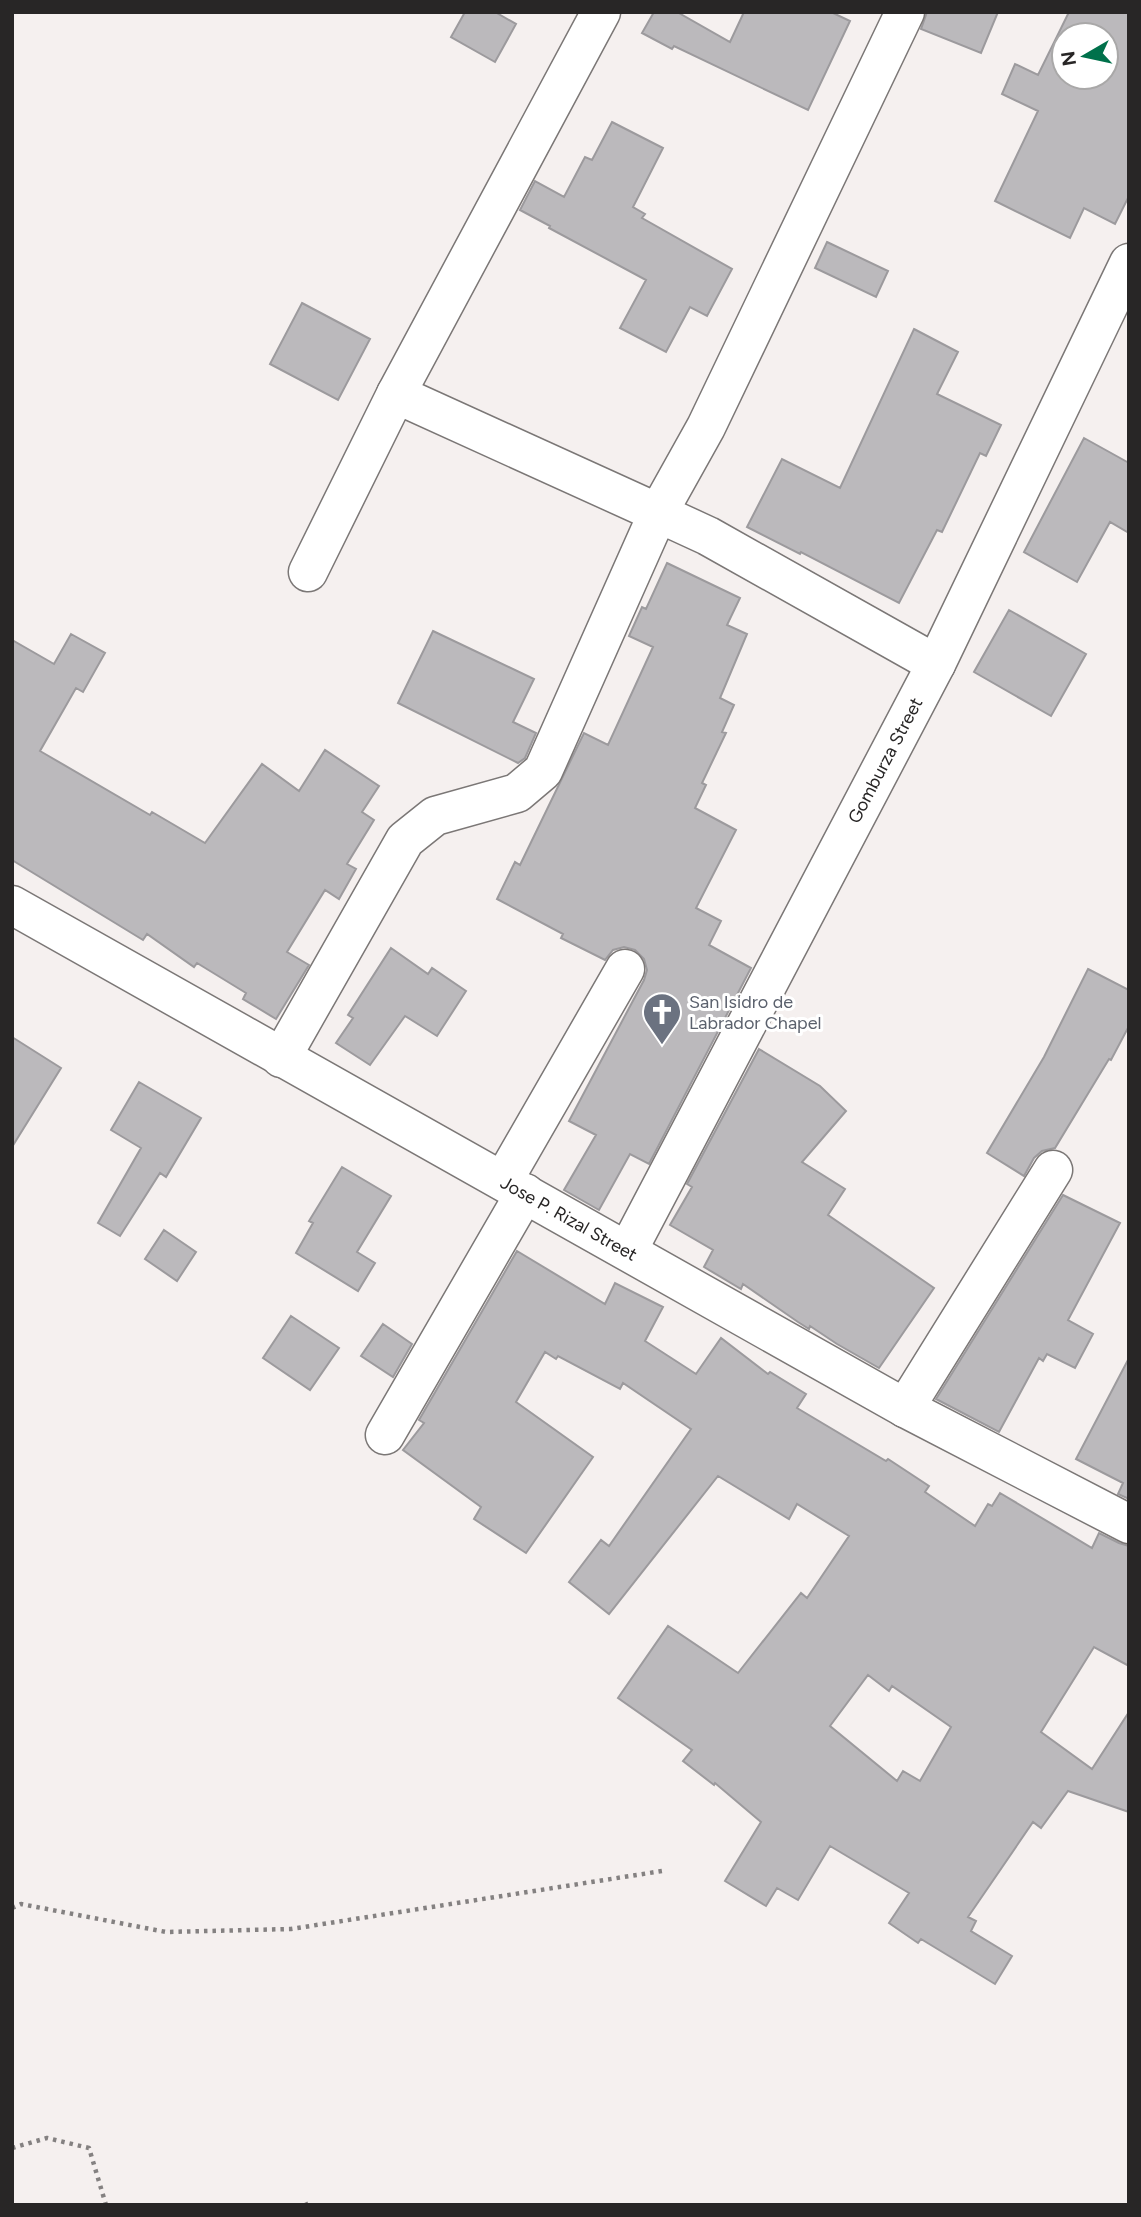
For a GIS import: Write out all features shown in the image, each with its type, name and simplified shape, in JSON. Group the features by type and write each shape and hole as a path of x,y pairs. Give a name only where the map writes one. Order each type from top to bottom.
{"street":[{"path":"308,572 396,394 601,12"},
{"path":"281,1058 405,840 435,816 517,793 543,771 658,513 706,427 905,12"},
{"name":"Gomburza Street","path":"628,1250 936,664 1129,263"},
{"path":"396,394 708,536 936,664"},
{"name":"Jose P. Rizal Street","path":"12,905 905,1408 1129,1524"},
{"path":"385,1436 625,969"},
{"path":"905,1408 1053,1170"}],"path":[{"path":"12,1908 21,1904 166,1932 290,1929 662,1871"},
{"path":"12,2148 47,2138 89,2148 106,2205"}],"building":[{"path":"465,12 495,12 516,24 495,62 451,37"},
{"path":"654,12 677,12 730,42 744,12 831,12 850,21 808,110 642,33"},
{"path":"927,12 998,12 981,53 921,29"},
{"path":"1069,12 1129,12 1129,196 1115,224 1084,208 1070,238 995,201 1038,111 1002,94 1015,64 1038,75 1050,51 1050,91 1120,91 1120,21 1065,21"},
{"path":"612,122 663,148 633,207 645,214 642,218 732,269 707,316 690,307 666,352 620,328 646,280 520,210 535,181 564,197 585,157 592,160"},
{"path":"827,242 888,271 876,297 815,268"},
{"path":"302,303 370,339 338,400 270,364"},
{"path":"914,329 958,352 937,394 1001,425 986,456 980,453 942,532 937,530 899,603 747,527 782,459 840,488"},
{"path":"1084,438 1129,463 1129,533 1110,522 1077,582 1024,552"},
{"path":"667,563 740,598 727,625 747,634 720,698 734,705 722,732 726,733 702,783 706,785 695,808 736,830 696,908 721,921 709,945 751,968 649,1164 630,1154 599,1210 564,1190 596,1135 569,1121 644,980 647,970 644,959 635,950 624,947 613,950 605,960 561,938 563,934 497,899 515,862 520,865 584,733 608,745 653,647 629,636 642,607 646,609"},
{"path":"1009,610 1086,654 1051,716 974,672"},
{"path":"433,631 534,679 513,722 536,733 525,758 518,763 398,703"},
{"path":"71,634 105,653 83,692 76,688 40,751 150,815 152,812 205,843 262,764 299,791 325,750 379,786 362,812 374,820 347,864 356,869 339,899 325,890 287,952 309,965 276,1019 243,999 246,993 197,963 194,967 147,934 143,940 12,860 12,640 54,664"},
{"path":"391,948 428,974 432,968 466,991 437,1036 405,1016 370,1065 336,1043 353,1018 348,1015"},
{"path":"1088,969 1129,990 1129,1026 1111,1060 1109,1059 1055,1148 1042,1151 1034,1158 1024,1176 987,1153 1044,1057"},
{"path":"12,1037 61,1068 12,1147"},
{"path":"759,1049 820,1086 846,1111 802,1162 845,1189 828,1215 934,1288 879,1368 810,1326 809,1329 743,1284 741,1289 704,1267 713,1250 670,1225 692,1187 687,1184"},
{"path":"139,1082 201,1118 166,1177 160,1173 120,1236 98,1223 141,1148 111,1130"},
{"path":"342,1167 391,1196 357,1252 375,1263 358,1291 296,1253 313,1223 309,1221"},
{"path":"1063,1195 1120,1223 1068,1320 1093,1334 1075,1368 1047,1354 1043,1361 1039,1358 999,1432 936,1399"},
{"path":"164,1230 196,1252 177,1281 145,1259"},
{"path":"517,1251 605,1304 615,1283 663,1307 645,1341 696,1374 721,1338 768,1374 770,1372 806,1394 797,1408 886,1461 888,1459 929,1486 925,1492 975,1526 988,1504 992,1506 1000,1493 1092,1548 1099,1533 1129,1546 1129,1666 1094,1647 1041,1732 1092,1769 1129,1712 1129,1812 1068,1791 1041,1828 1033,1822 968,1917 976,1921 971,1931 1012,1956 995,1984 921,1939 918,1943 889,1923 909,1893 830,1846 798,1900 777,1888 766,1906 725,1881 761,1822 715,1783 714,1785 683,1761 692,1750 618,1698 668,1626 738,1673 801,1593 807,1598 849,1536 797,1504 789,1519 718,1476 609,1614 569,1582 601,1540 609,1546 691,1429 623,1383 620,1389 558,1356 556,1359 545,1352 516,1402 593,1457 526,1553 474,1519 481,1507 403,1450 424,1423 419,1420","holes":["868,1675 889,1691 892,1686 951,1727 920,1781 903,1771 897,1781 830,1726"]},
{"path":"291,1316 339,1348 310,1390 263,1358"},
{"path":"383,1324 412,1344 393,1377 361,1356"},
{"path":"1129,1358 1129,1499 1118,1494 1123,1483 1076,1459"}],"place":[{"name":"San Isidro de Labrador Chapel","path":"662,1046"}]}
